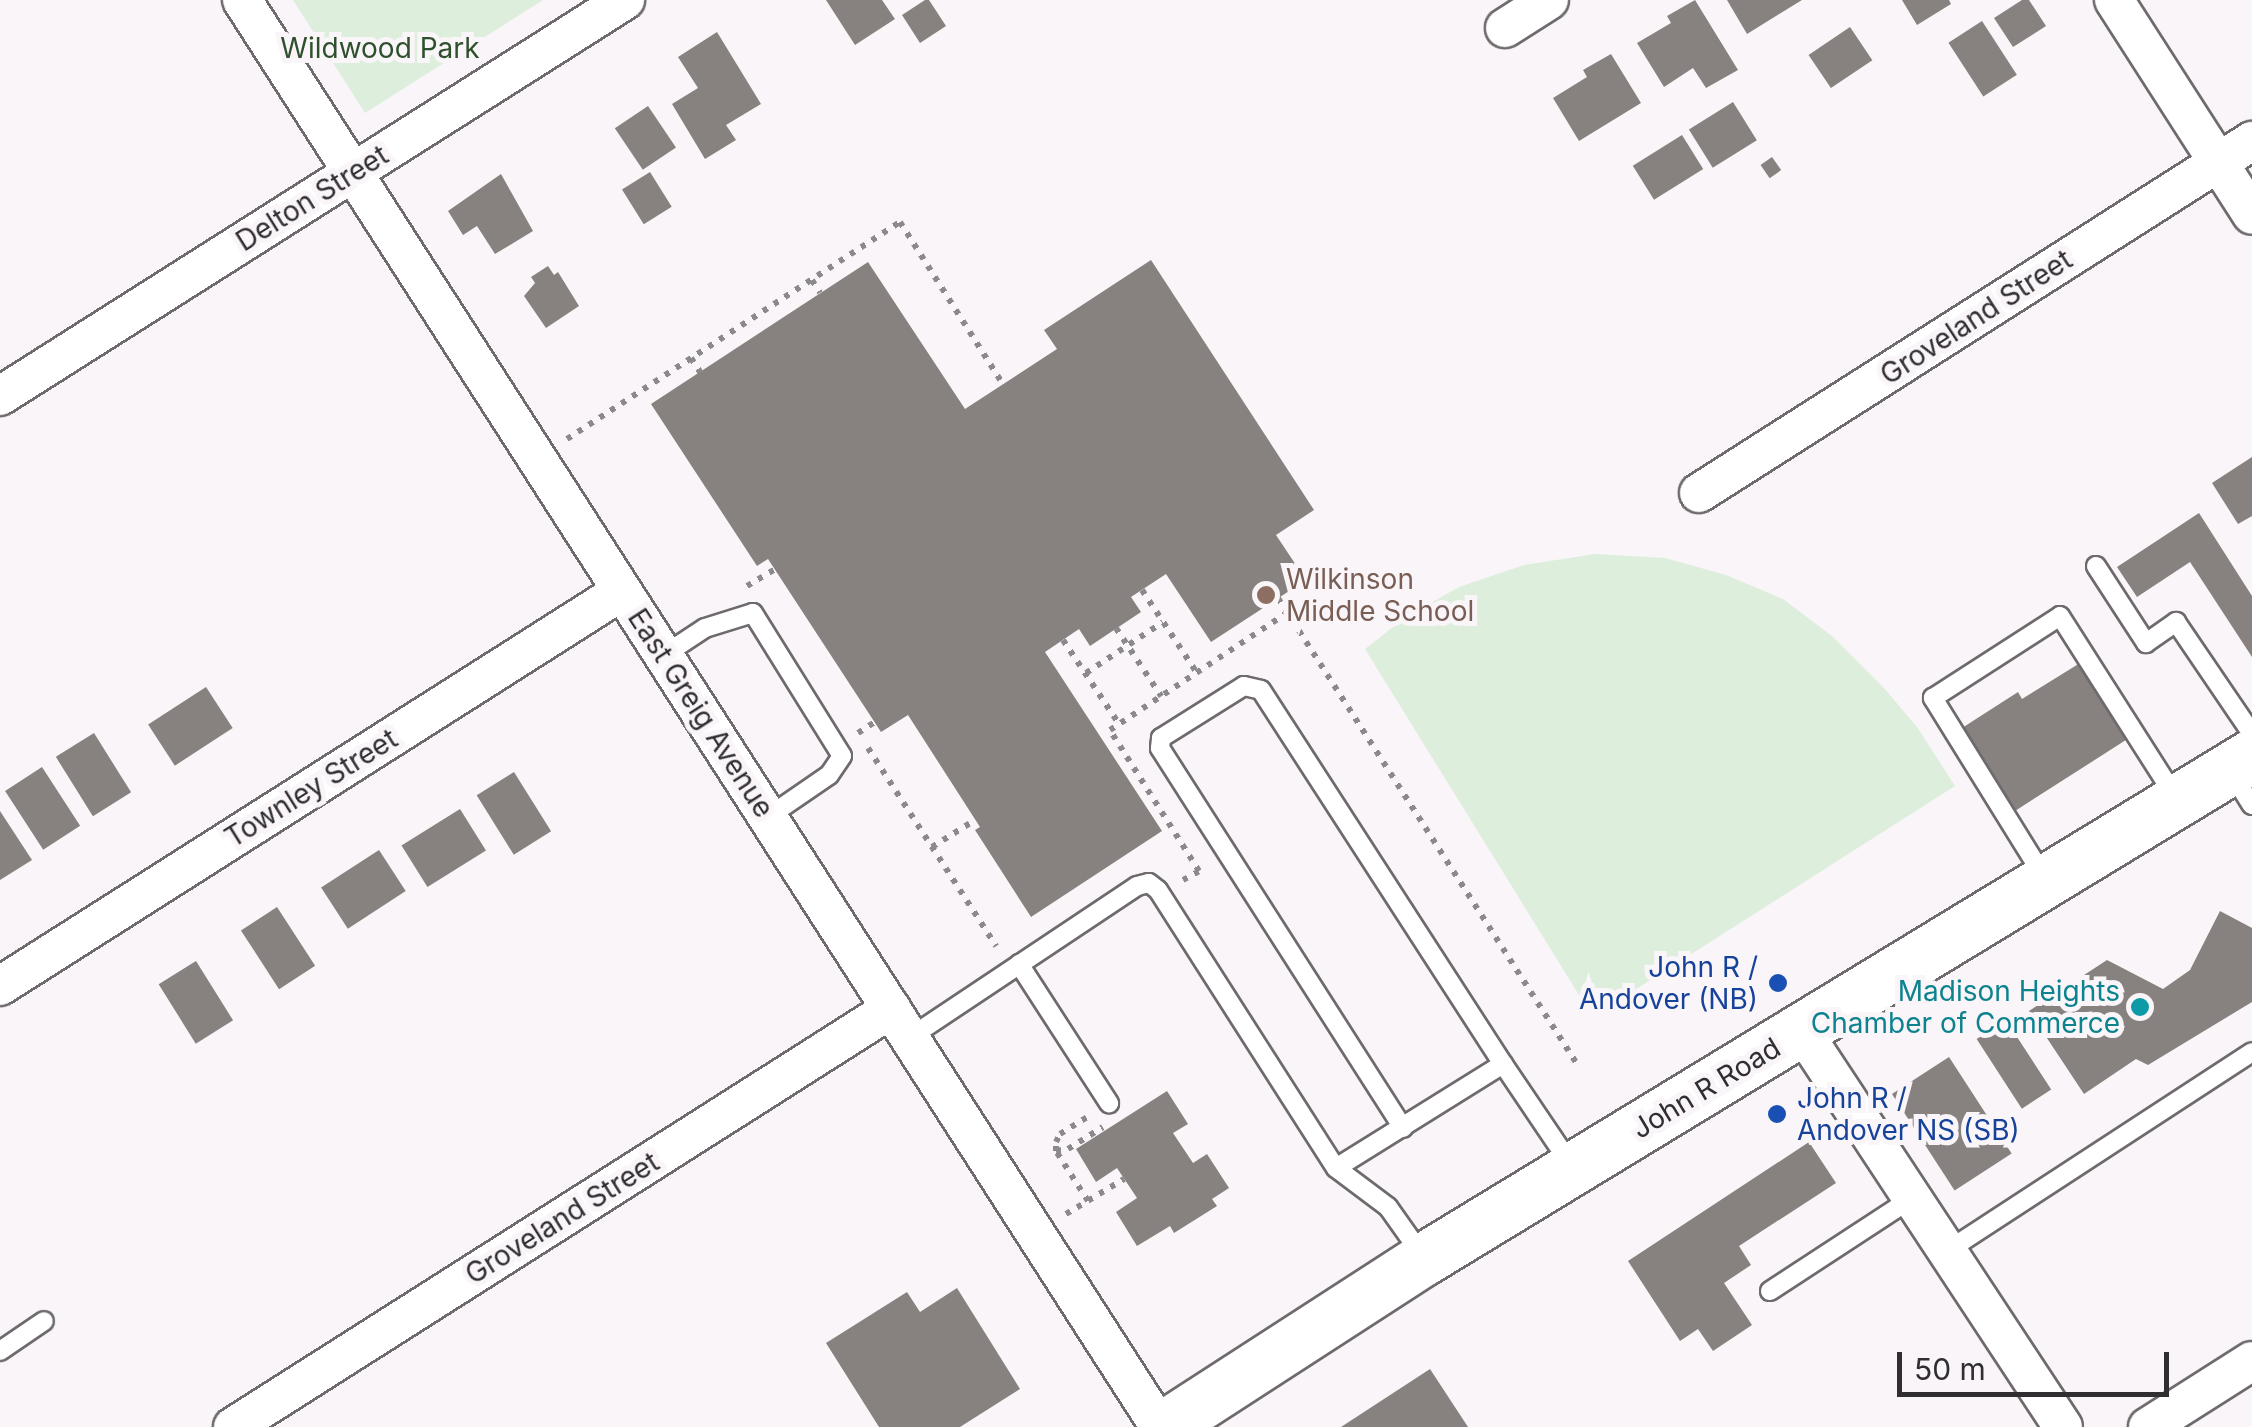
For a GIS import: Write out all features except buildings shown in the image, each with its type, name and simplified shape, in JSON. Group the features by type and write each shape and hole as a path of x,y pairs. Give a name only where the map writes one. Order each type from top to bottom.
{"main road":[{"name":"John R Road","path":"1162,1427 1573,1168 2178,801 2246,766"}],"street":[{"name":"East Greig Avenue","path":"242,0 1162,1427"},
{"name":"Delton Street","path":"0,396 624,0"},
{"path":"1505,28 1549,0"},
{"path":"2114,0 2252,215"},
{"name":"Groveland Street","path":"1699,493 2252,140"},
{"name":"Townley Street","path":"0,986 622,591"},
{"name":"Groveland Street","path":"233,1427 900,1024"},
{"path":"1802,1031 2062,1427"},
{"path":"2148,1427 2252,1361"}],"lane":[{"path":"2096,566 2146,643 2176,622 2246,766"},
{"path":"664,656 705,628 753,613 842,756 830,775 768,817"},
{"path":"2046,882 1932,698 2060,616 2178,801"},
{"path":"1403,1128 1160,748 1161,738 1244,686 1261,690 1573,1168"},
{"path":"900,1024 1019,964 1137,886 1149,883 1158,890 1336,1168 1388,1207 1425,1259"},
{"path":"1019,964 1109,1103"},
{"path":"1946,1251 2252,1052"},
{"path":"1336,1168 1503,1064"},
{"path":"1770,1291 1912,1198"},
{"path":"0,1350 44,1322"}],"path":[{"path":"567,439 900,222 1003,384"},
{"path":"812,280 820,293"},
{"path":"691,358 700,372"},
{"path":"758,579 768,595"},
{"path":"1142,590 1197,673"},
{"path":"1278,598 1579,1067"},
{"path":"1086,674 1163,622"},
{"path":"1116,628 1161,696"},
{"path":"1063,640 1119,724"},
{"path":"848,718 996,946"},
{"path":"858,733 874,722"},
{"path":"932,847 975,820"},
{"path":"1088,1201 1056,1150 1056,1142 1060,1134 1109,1103"},
{"path":"1065,1215 1124,1179"}],"green space":[{"name":"Wildwood Park","path":"293,0 543,0 365,113"},
{"path":"1595,554 1665,558 1726,575 1783,599 1832,636 1883,687 1917,727 1955,786 1619,1000 1579,995 1365,649 1406,617 1459,587 1524,565"}],"place":[{"name":"Wilkinson Middle School","path":"1266,595"},
{"name":"John R / Andover (NB)","path":"1778,983"},
{"name":"Madison Heights Chamber of Commerce","path":"2140,1007"},
{"name":"John R / Andover NS (SB)","path":"1777,1114"}]}
